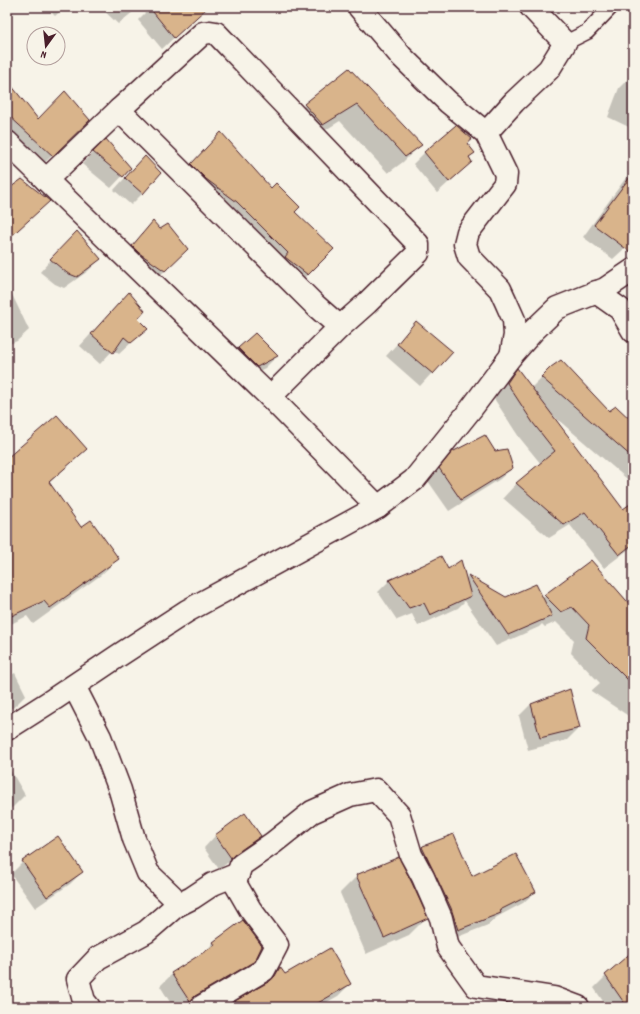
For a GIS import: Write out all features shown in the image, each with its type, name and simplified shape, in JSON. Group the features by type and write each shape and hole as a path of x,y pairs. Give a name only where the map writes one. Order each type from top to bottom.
{"street":[{"path":"359,7 401,56 448,102 486,133 506,174 505,184 468,232 465,244 469,257 500,289 514,320 515,335 512,356"},
{"path":"486,133 514,102 549,69 565,43 530,7"},
{"path":"46,180 119,110 203,33 216,33 418,244 418,253 340,327 270,397"},
{"path":"119,110 316,306 340,327"},
{"path":"7,142 270,397 378,507"},
{"path":"7,729 187,611 378,507 414,480 512,356 534,330 557,308 605,289 633,270"},
{"path":"596,292 620,309 633,331"},
{"path":"74,686 100,737 120,790 134,839 148,873 172,896 176,906"},
{"path":"201,1007 264,970 277,945 250,909 235,883 241,865 273,843 312,812 350,795 376,790 399,815 411,855 423,877 441,918 448,947 476,986 554,998 578,1007"},
{"path":"89,1007 84,1001 78,979 98,958 146,932 176,906 192,898 213,884 238,874"}],"lane":[{"path":"565,43 588,32 611,7"}],"building":[{"path":"149,7 208,7 174,38"},
{"path":"349,68 422,145 405,157 357,104 323,125 304,104"},
{"path":"7,80 38,119 65,91 90,120 53,156 7,114"},
{"path":"456,125 472,139 467,143 475,153 469,157 472,162 449,182 424,152"},
{"path":"221,132 271,188 276,183 300,207 295,212 334,249 308,275 285,257 288,253 237,202 206,179 191,164"},
{"path":"106,139 131,168 123,177 93,152"},
{"path":"145,156 161,173 143,194 125,178"},
{"path":"633,173 633,254 594,225"},
{"path":"22,179 50,201 7,240 7,190"},
{"path":"153,221 160,229 168,224 188,249 165,271 139,253 132,246"},
{"path":"77,231 101,259 77,277 67,273 50,259"},
{"path":"129,292 145,311 138,319 148,329 131,343 124,337 113,353 91,334"},
{"path":"416,321 453,352 433,374 397,344"},
{"path":"255,333 278,356 257,367 238,348"},
{"path":"561,360 609,411 616,406 633,422 633,458 541,377"},
{"path":"517,368 623,509 633,502 633,544 619,555 585,512 564,525 516,483 555,451 533,423 507,383"},
{"path":"57,415 87,449 49,482 81,527 91,520 119,559 50,608 44,601 7,618 7,458"},
{"path":"485,435 495,451 507,449 513,468 461,500 439,468 452,452"},
{"path":"441,556 448,569 461,560 471,596 430,615 424,603 409,608 389,580"},
{"path":"591,560 633,608 633,685 586,638 589,625 572,607 561,612 544,595"},
{"path":"468,575 506,597 536,584 552,616 508,635"},
{"path":"570,689 580,728 540,738 531,704"},
{"path":"245,813 261,836 231,858 215,835"},
{"path":"454,834 472,876 516,854 536,892 500,910 501,913 458,930 451,908 422,847"},
{"path":"58,836 83,872 47,897 22,861"},
{"path":"399,857 428,918 384,938 356,875"},
{"path":"243,920 262,946 255,961 195,996 190,1002 171,973 215,945 213,942"},
{"path":"330,948 351,984 311,1007 239,1007 235,1001 270,981 280,967 285,974"},
{"path":"633,951 633,1007 627,1007 605,975"}]}
